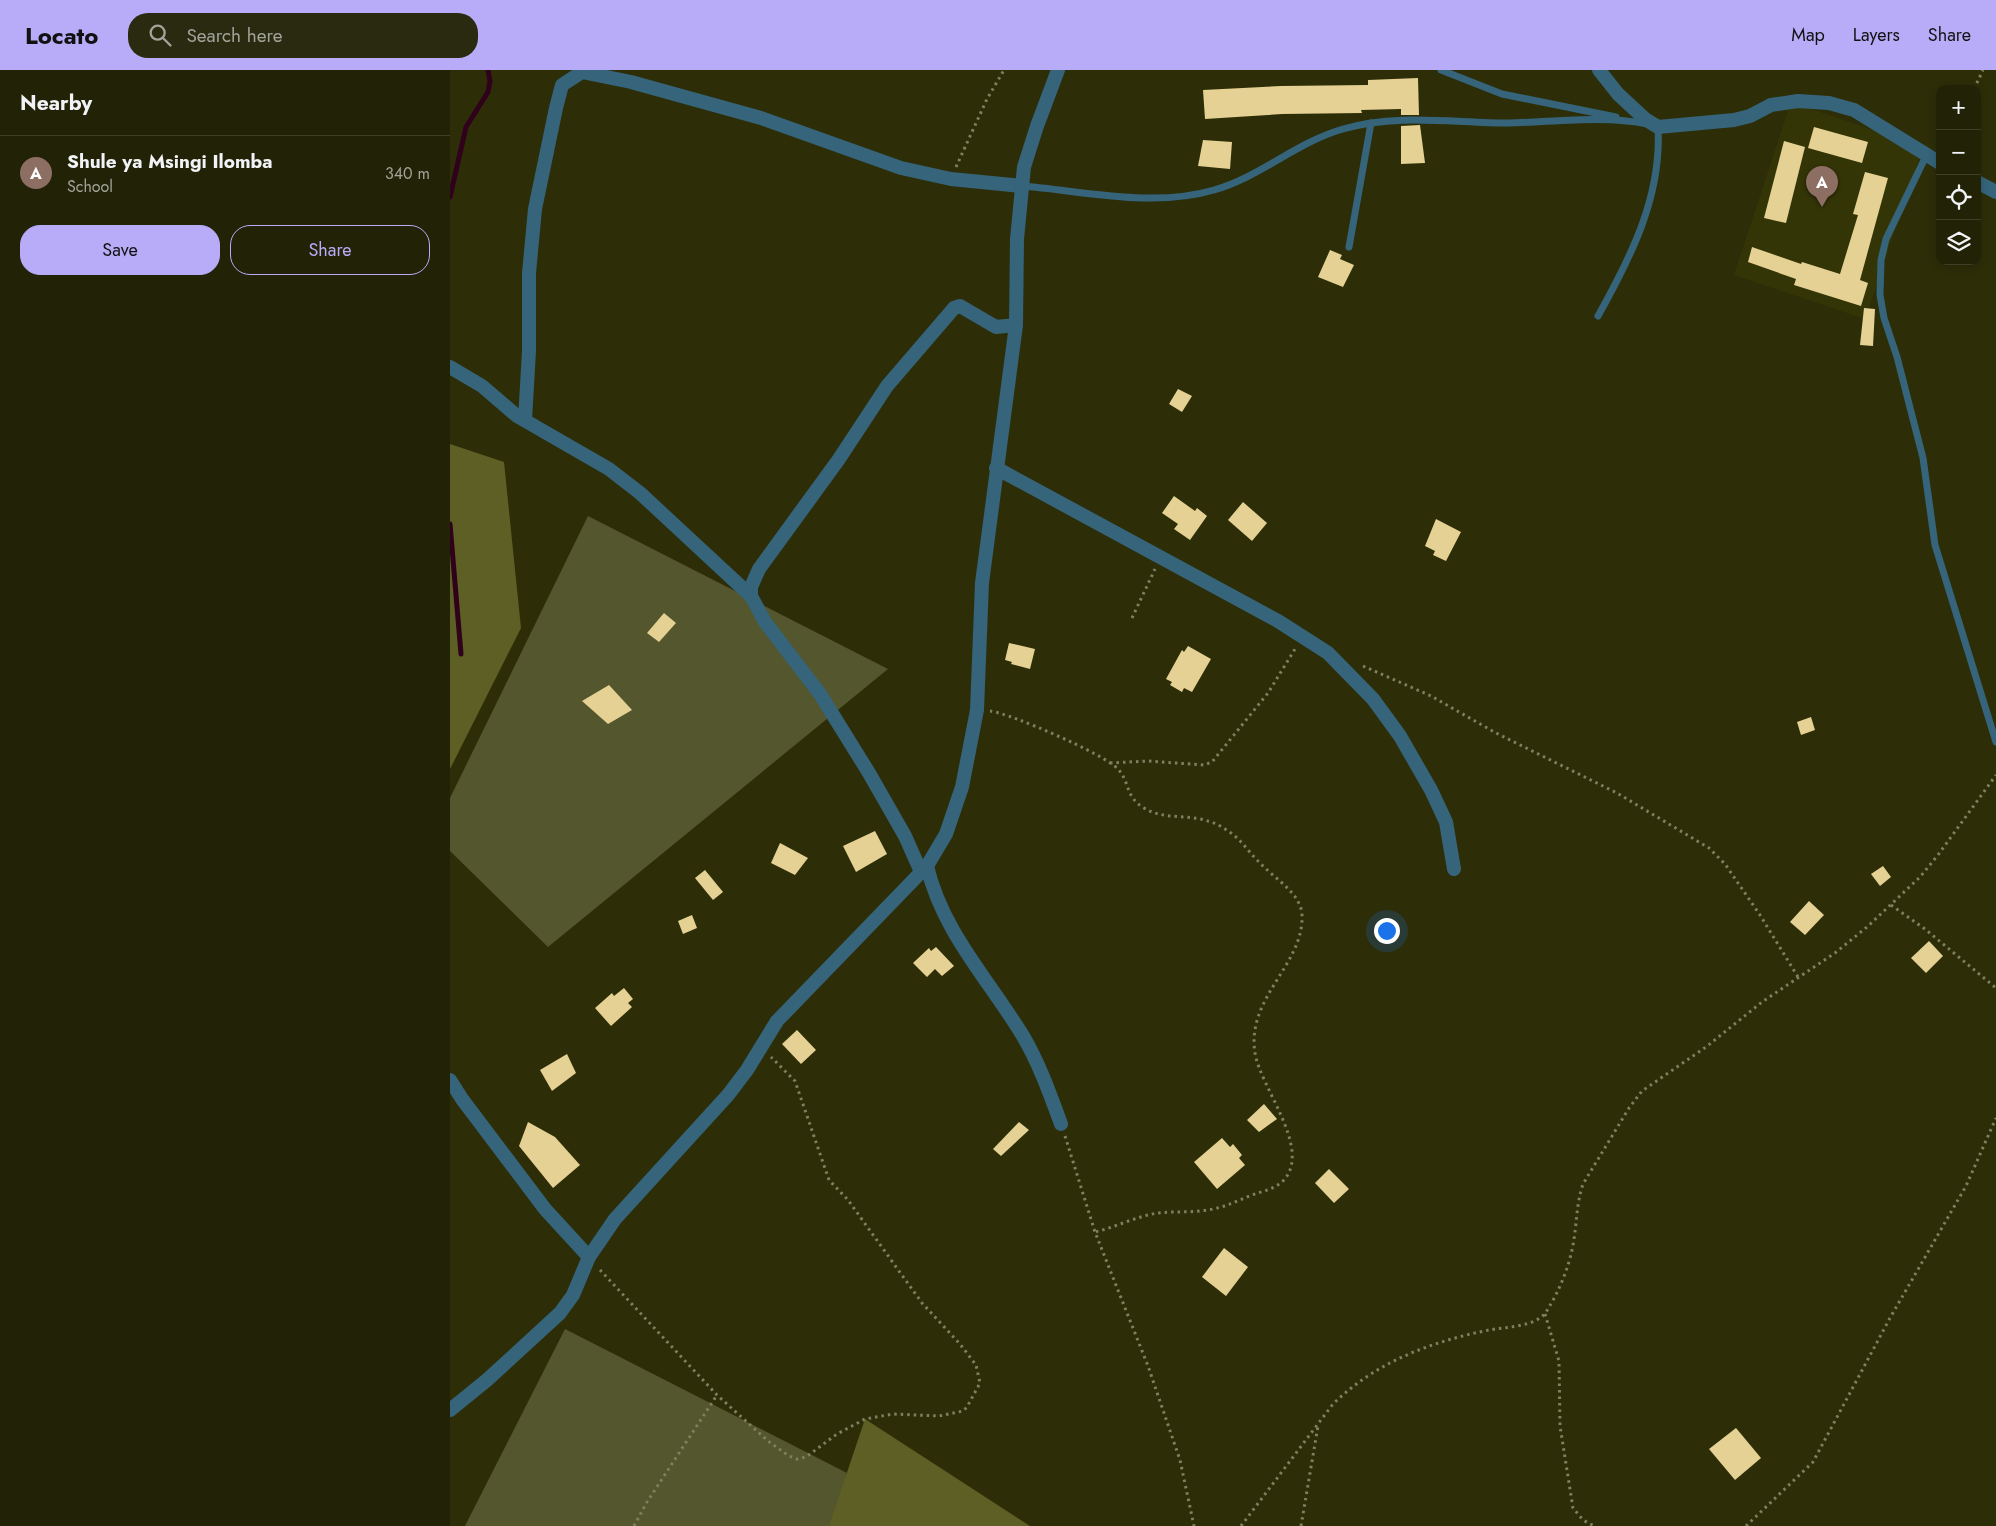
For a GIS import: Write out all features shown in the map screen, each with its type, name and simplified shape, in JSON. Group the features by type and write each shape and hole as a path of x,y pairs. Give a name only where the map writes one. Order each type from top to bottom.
{"street":[{"path":"450,1410 487,1380 560,1314 573,1295 589,1257 615,1219 728,1095 747,1070 777,1021 924,869 946,834 972,746 977,710 982,583 1016,325 1017,239 1024,167 1058,70"},
{"path":"1599,70 1618,94 1635,110 1658,126 1734,120 1750,116 1771,105 1798,101 1829,103 1854,110 1936,161"},
{"path":"525,420 529,351 530,272 535,209 562,86 582,72 631,82 761,118 900,168 951,179 1022,186"},
{"path":"1981,184 1996,192"},
{"path":"751,596 751,587 759,569 770,552 834,465 887,386 954,308 960,306 996,327 1016,325"},
{"path":"450,367 482,386 517,416 610,469 640,493 751,596 766,622 820,694 865,766 924,869 947,922 1024,1037 1046,1084 1061,1124"},
{"path":"996,468 1073,508 1302,635 1328,653 1373,699 1400,736 1431,790 1446,822 1454,869"},
{"path":"450,1080 462,1099 540,1202 589,1257"}],"lane":[{"path":"1441,70 1502,94 1658,126 1656,166 1647,214 1634,249 1598,316"},
{"path":"1022,186 1136,197 1196,193 1214,190 1236,181 1310,140 1344,128 1371,123 1434,120 1507,123 1621,119"},
{"path":"1349,247 1371,123"},
{"path":"1926,156 1885,244 1881,260 1880,295 1884,318 1897,357 1923,458 1935,546 1996,742"}],"path":[{"path":"951,179 987,99 1004,70"},
{"path":"1976,85 1983,70"},
{"path":"1132,618 1160,557"},
{"path":"1110,763 1148,761 1204,765 1212,762 1268,693 1302,635"},
{"path":"1355,663 1431,696 1496,732 1617,793 1704,844 1725,864 1760,915 1798,977"},
{"path":"977,710 1000,713 1018,720 1110,763 1118,769 1129,795 1143,807 1162,815 1209,821 1230,831 1291,892 1302,913 1296,941 1286,963 1262,1003 1254,1028 1255,1054 1259,1068 1288,1129 1292,1147 1290,1166 1285,1179 1272,1188 1227,1206 1206,1211 1158,1213 1095,1232"},
{"path":"1241,1526 1333,1404 1350,1387 1390,1361 1443,1341 1529,1323 1545,1314 1568,1264 1573,1243 1578,1197 1583,1184 1628,1108 1649,1084 1706,1047 1762,1002 1835,953 1891,905 1920,877 1947,845 1996,775"},
{"path":"1891,905 1924,929 1996,988"},
{"path":"589,1257 717,1395 773,1445 789,1456 800,1458 812,1454 850,1425 865,1419 893,1414 939,1416 963,1411 972,1400 980,1383 979,1369 972,1358 922,1303 848,1200 829,1180 795,1082 760,1046"},
{"path":"1746,1526 1813,1462 1852,1394 1890,1318 1966,1186 1996,1118"},
{"path":"1061,1124 1095,1232 1148,1366 1180,1460 1194,1526"},
{"path":"1545,1314 1559,1361 1560,1426 1573,1508 1583,1520 1594,1526"},
{"path":"634,1526 647,1502 717,1395"},
{"path":"1301,1526 1318,1424"}],"shaded area":[{"path":"1791,102 1923,147 1865,319 1734,275"},
{"path":"450,444 504,462 521,628 450,769"},
{"path":"865,1419 1030,1526 829,1526"}],"green space":[{"path":"588,516 888,669 548,947 450,851 450,798"},
{"path":"565,1329 847,1473 834,1526 465,1526"}],"building":[{"path":"1418,78 1419,115 1401,115 1401,109 1361,110 1362,113 1282,114 1205,119 1203,90 1281,86 1368,85 1368,80"},
{"path":"1420,125 1425,163 1401,164 1401,126"},
{"path":"1814,127 1868,142 1862,163 1808,148"},
{"path":"1203,140 1232,142 1230,169 1198,166"},
{"path":"1784,141 1805,147 1786,223 1764,218"},
{"path":"1865,172 1888,178 1860,280 1868,283 1861,306 1794,285 1796,279 1748,262 1752,247 1801,264 1802,262 1840,274 1858,215 1853,214"},
{"path":"1330,250 1342,255 1340,259 1354,265 1343,287 1318,277"},
{"path":"1864,308 1875,309 1873,346 1860,345"},
{"path":"1178,389 1192,396 1182,412 1169,404"},
{"path":"1174,496 1195,511 1197,508 1207,516 1190,540 1174,529 1178,524 1162,513"},
{"path":"1243,502 1267,523 1252,541 1228,520"},
{"path":"1436,519 1461,532 1446,561 1433,555 1435,551 1425,546"},
{"path":"664,613 676,623 659,642 647,633"},
{"path":"1009,643 1035,649 1030,669 1011,664 1012,662 1005,660"},
{"path":"1188,646 1211,659 1192,692 1184,688 1182,692 1170,685 1172,682 1166,679 1182,650 1184,652"},
{"path":"609,685 632,710 608,724 582,701"},
{"path":"1811,717 1815,730 1801,735 1797,722"},
{"path":"875,831 887,854 856,872 843,846"},
{"path":"780,843 808,858 795,875 771,863"},
{"path":"1883,866 1891,877 1880,886 1871,874"},
{"path":"705,870 723,892 713,900 695,878"},
{"path":"1809,901 1824,915 1805,935 1790,922"},
{"path":"692,915 697,928 683,934 678,921"},
{"path":"1929,941 1943,956 1926,973 1911,958"},
{"path":"936,947 954,966 942,976 935,969 927,977 913,963 929,948 931,951"},
{"path":"624,988 633,999 628,1003 632,1007 611,1026 595,1008 612,993 614,996"},
{"path":"797,1030 816,1050 801,1064 782,1044"},
{"path":"567,1054 576,1073 552,1091 540,1070"},
{"path":"1264,1104 1277,1119 1259,1132 1247,1120"},
{"path":"528,1122 555,1137 580,1165 553,1188 519,1146"},
{"path":"1019,1122 1029,1130 1001,1156 993,1149"},
{"path":"1222,1138 1230,1147 1233,1144 1242,1155 1239,1158 1245,1165 1217,1189 1194,1162"},
{"path":"1329,1169 1349,1189 1334,1203 1315,1183"},
{"path":"1224,1248 1248,1267 1226,1296 1202,1277"},
{"path":"1736,1428 1761,1458 1735,1480 1709,1449"}],"waterway":[{"path":"450,197 466,127 488,92 490,81 488,70"},
{"path":"450,524 461,654"}],"place":[{"name":"Shule ya Msingi Ilomba","path":"1822,207"}]}
